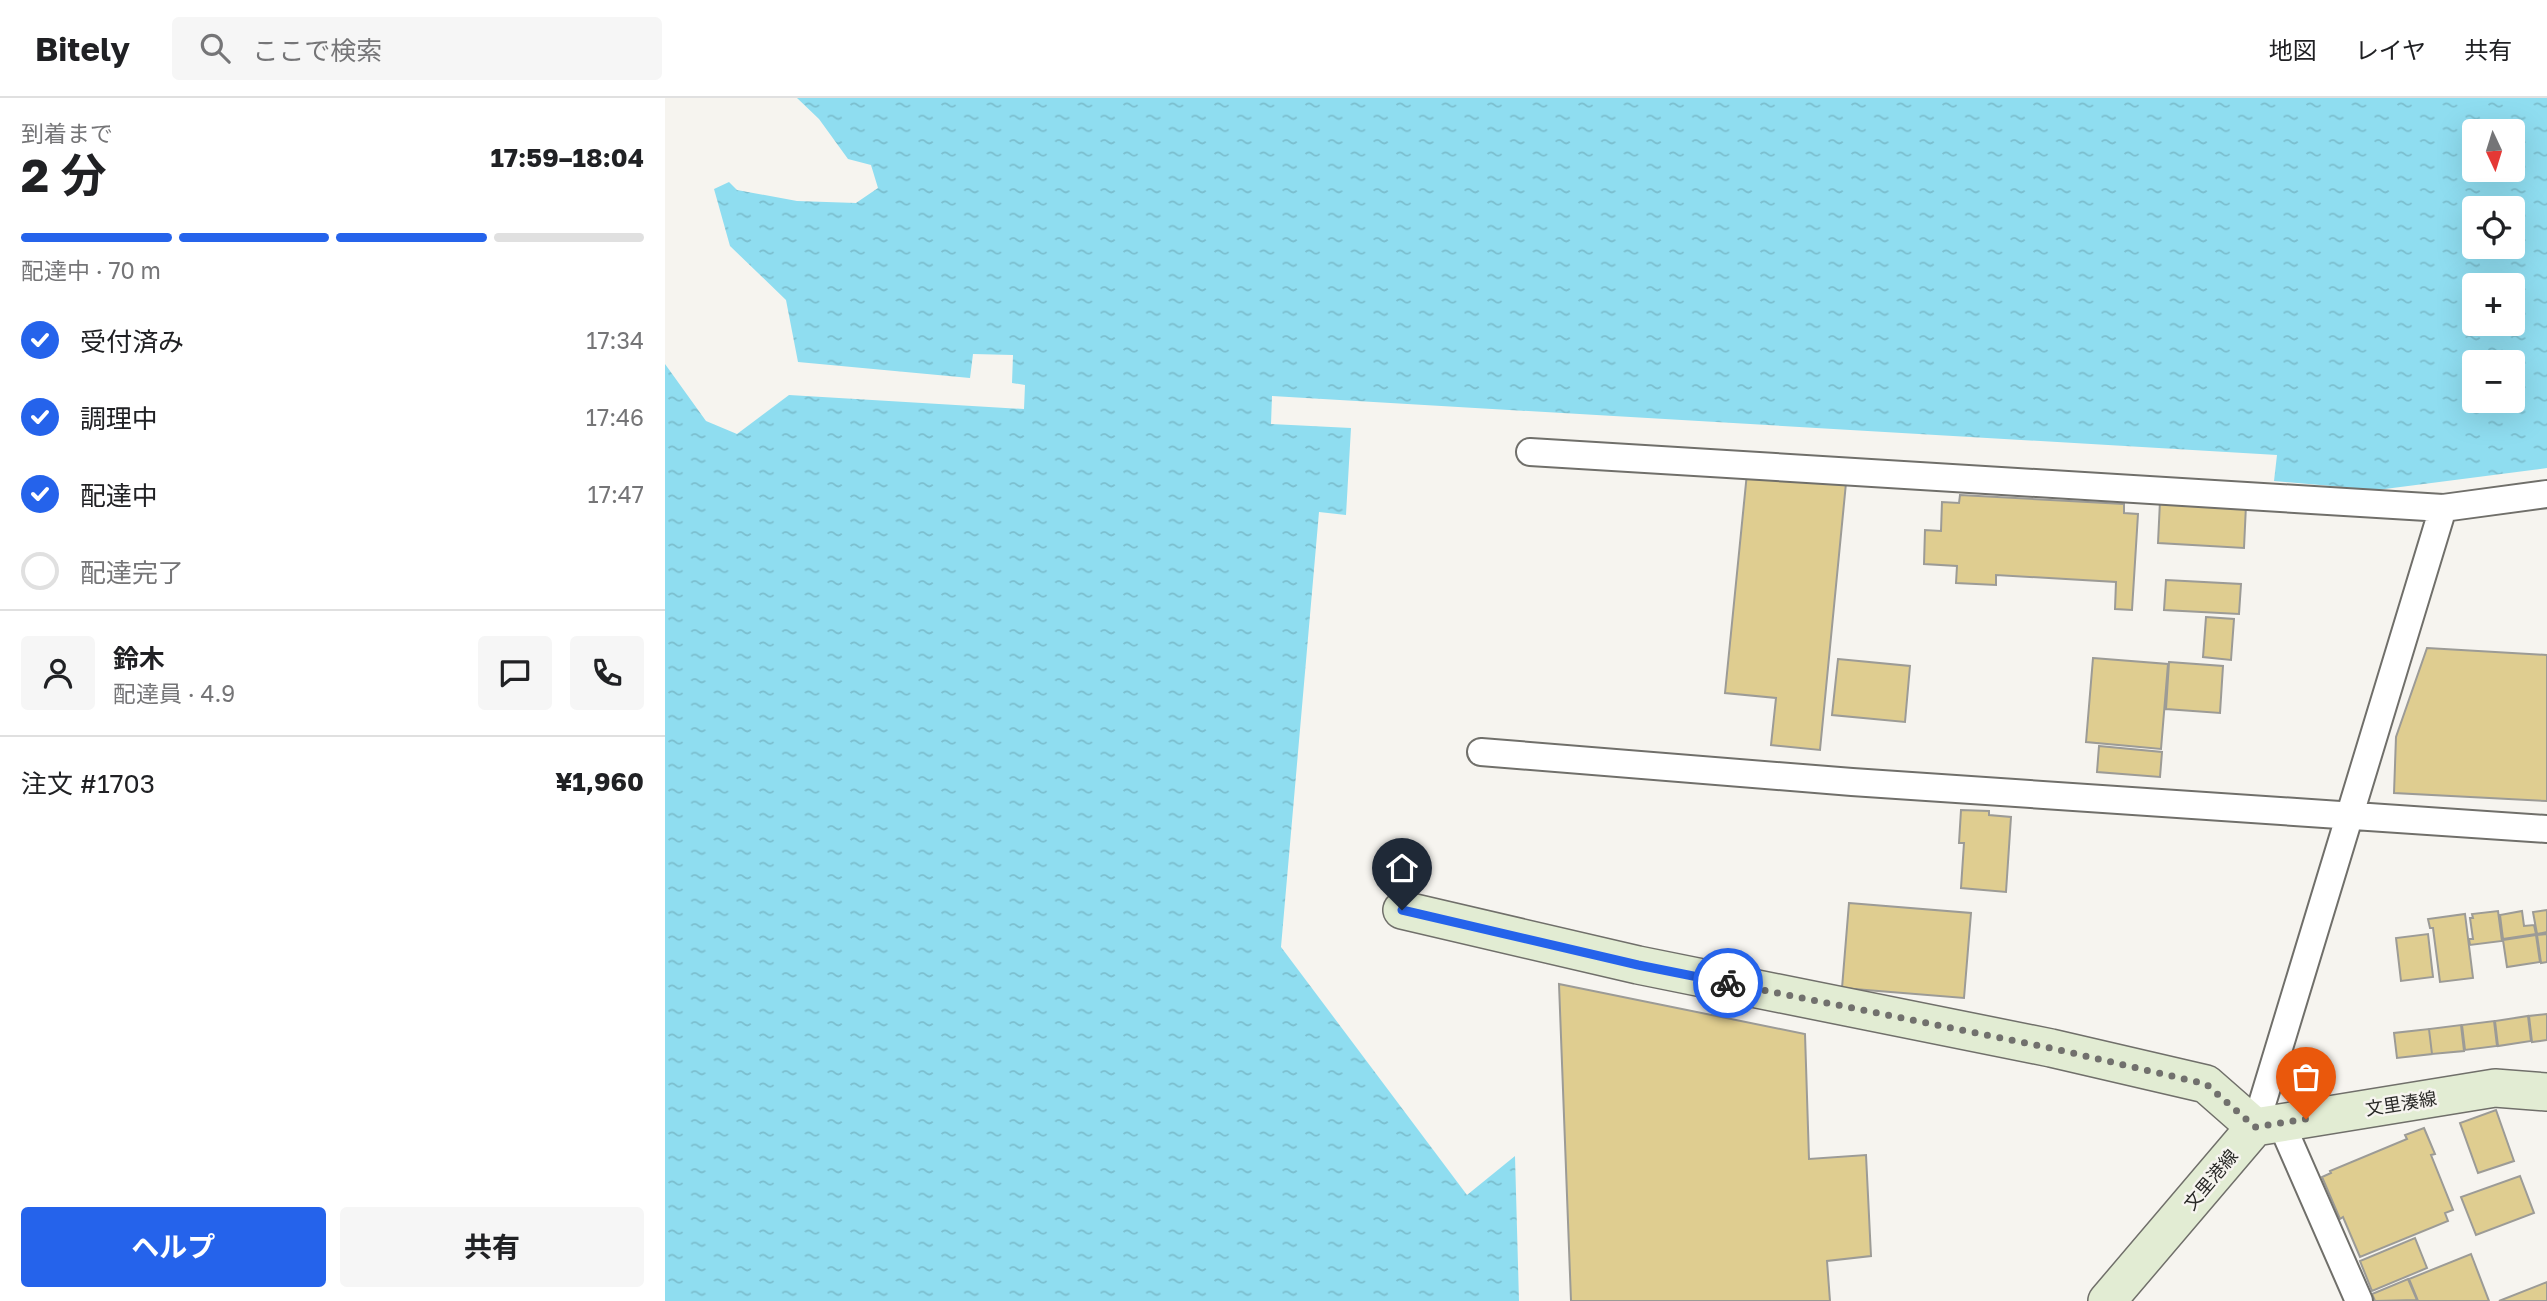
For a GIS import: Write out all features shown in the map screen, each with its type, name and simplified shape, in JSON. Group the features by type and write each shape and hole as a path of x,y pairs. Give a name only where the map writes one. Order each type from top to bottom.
{"main road":[{"path":"1402,910 1638,965 2051,1048 2206,1084 2268,1125"},
{"name":"文里湊線","path":"2268,1125 2495,1088 2547,1092"},
{"name":"文里港線","path":"2107,1301 2268,1125"}],"street":[{"path":"1530,452 2444,508 2547,494"},
{"path":"2358,1301 2268,1125 2349,816 2444,508"},
{"path":"1481,752 1852,782 2547,829"}],"water":[{"path":"797,98 2547,98 2547,468 2377,490 2274,481 2277,455 1272,396 1271,424 1351,428 1346,515 1319,512 1281,947 1467,1195 1515,1156 1519,1301 665,1301 665,364 706,421 737,434 789,395 1024,409 1025,385 1012,383 1013,355 973,354 970,378 798,362 786,300 730,246 714,189 729,182 737,190 797,201 856,203 878,188 871,165 848,159 819,119"}],"building":[{"path":"1747,473 1846,483 1820,750 1771,745 1776,698 1725,693"},
{"path":"1960,495 2124,504 2124,513 2138,514 2132,610 2115,609 2116,582 1996,575 1996,585 1956,583 1957,566 1924,564 1925,530 1941,531 1942,502 1959,503"},
{"path":"2160,501 2246,505 2244,548 2158,543"},
{"path":"2166,580 2241,584 2239,614 2164,610"},
{"path":"2206,617 2234,619 2231,660 2203,657"},
{"path":"2427,648 2547,655 2547,801 2394,793 2396,737"},
{"path":"2093,658 2168,664 2161,749 2086,742"},
{"path":"1838,659 1910,666 1905,722 1832,715"},
{"path":"2169,662 2223,666 2220,713 2166,709"},
{"path":"2099,746 2162,752 2160,777 2097,772"},
{"path":"1961,810 1989,811 1989,815 2011,817 2006,892 1961,888 1964,843 1959,843"},
{"path":"1849,903 1971,913 1964,998 1842,988"},
{"path":"2547,910 2547,932 2537,934 2533,912"},
{"path":"2498,911 2502,941 2470,945 2469,939 2473,939 2470,918 2473,918 2472,914"},
{"path":"2522,911 2524,926 2534,925 2536,934 2503,939 2500,915"},
{"path":"2465,914 2473,978 2440,982 2433,928 2430,928 2428,919"},
{"path":"2428,934 2433,977 2401,981 2396,938"},
{"path":"2547,934 2547,962 2541,963 2537,935"},
{"path":"2536,935 2540,962 2507,967 2503,940"},
{"path":"1559,984 1805,1034 1809,1159 1866,1155 1871,1256 1827,1261 1830,1301 1571,1301"},
{"path":"2547,1014 2547,1040 2532,1042 2529,1016"},
{"path":"2528,1016 2531,1041 2498,1046 2495,1021"},
{"path":"2494,1021 2497,1046 2465,1050 2462,1025"},
{"path":"2461,1025 2464,1051 2432,1054 2429,1029"},
{"path":"2429,1029 2432,1054 2397,1058 2394,1033"},
{"path":"2496,1110 2514,1161 2478,1173 2460,1123"},
{"path":"2424,1128 2435,1154 2431,1155 2453,1210 2445,1213 2448,1221 2360,1257 2322,1177 2331,1173 2330,1171 2407,1139 2405,1135"},
{"path":"2520,1176 2534,1213 2476,1235 2461,1197"},
{"path":"2415,1238 2427,1268 2372,1291 2360,1261"},
{"path":"2471,1254 2489,1301 2418,1301 2409,1279"},
{"path":"2408,1279 2417,1300 2375,1301 2372,1294"},
{"path":"2547,1282 2547,1301 2499,1301"}],"way so far":[{"path":"1728,983 2051,1048 2206,1084 2255,1127 2306,1119"}],"route":[{"path":"1402,910 1638,965 1728,983"}]}
